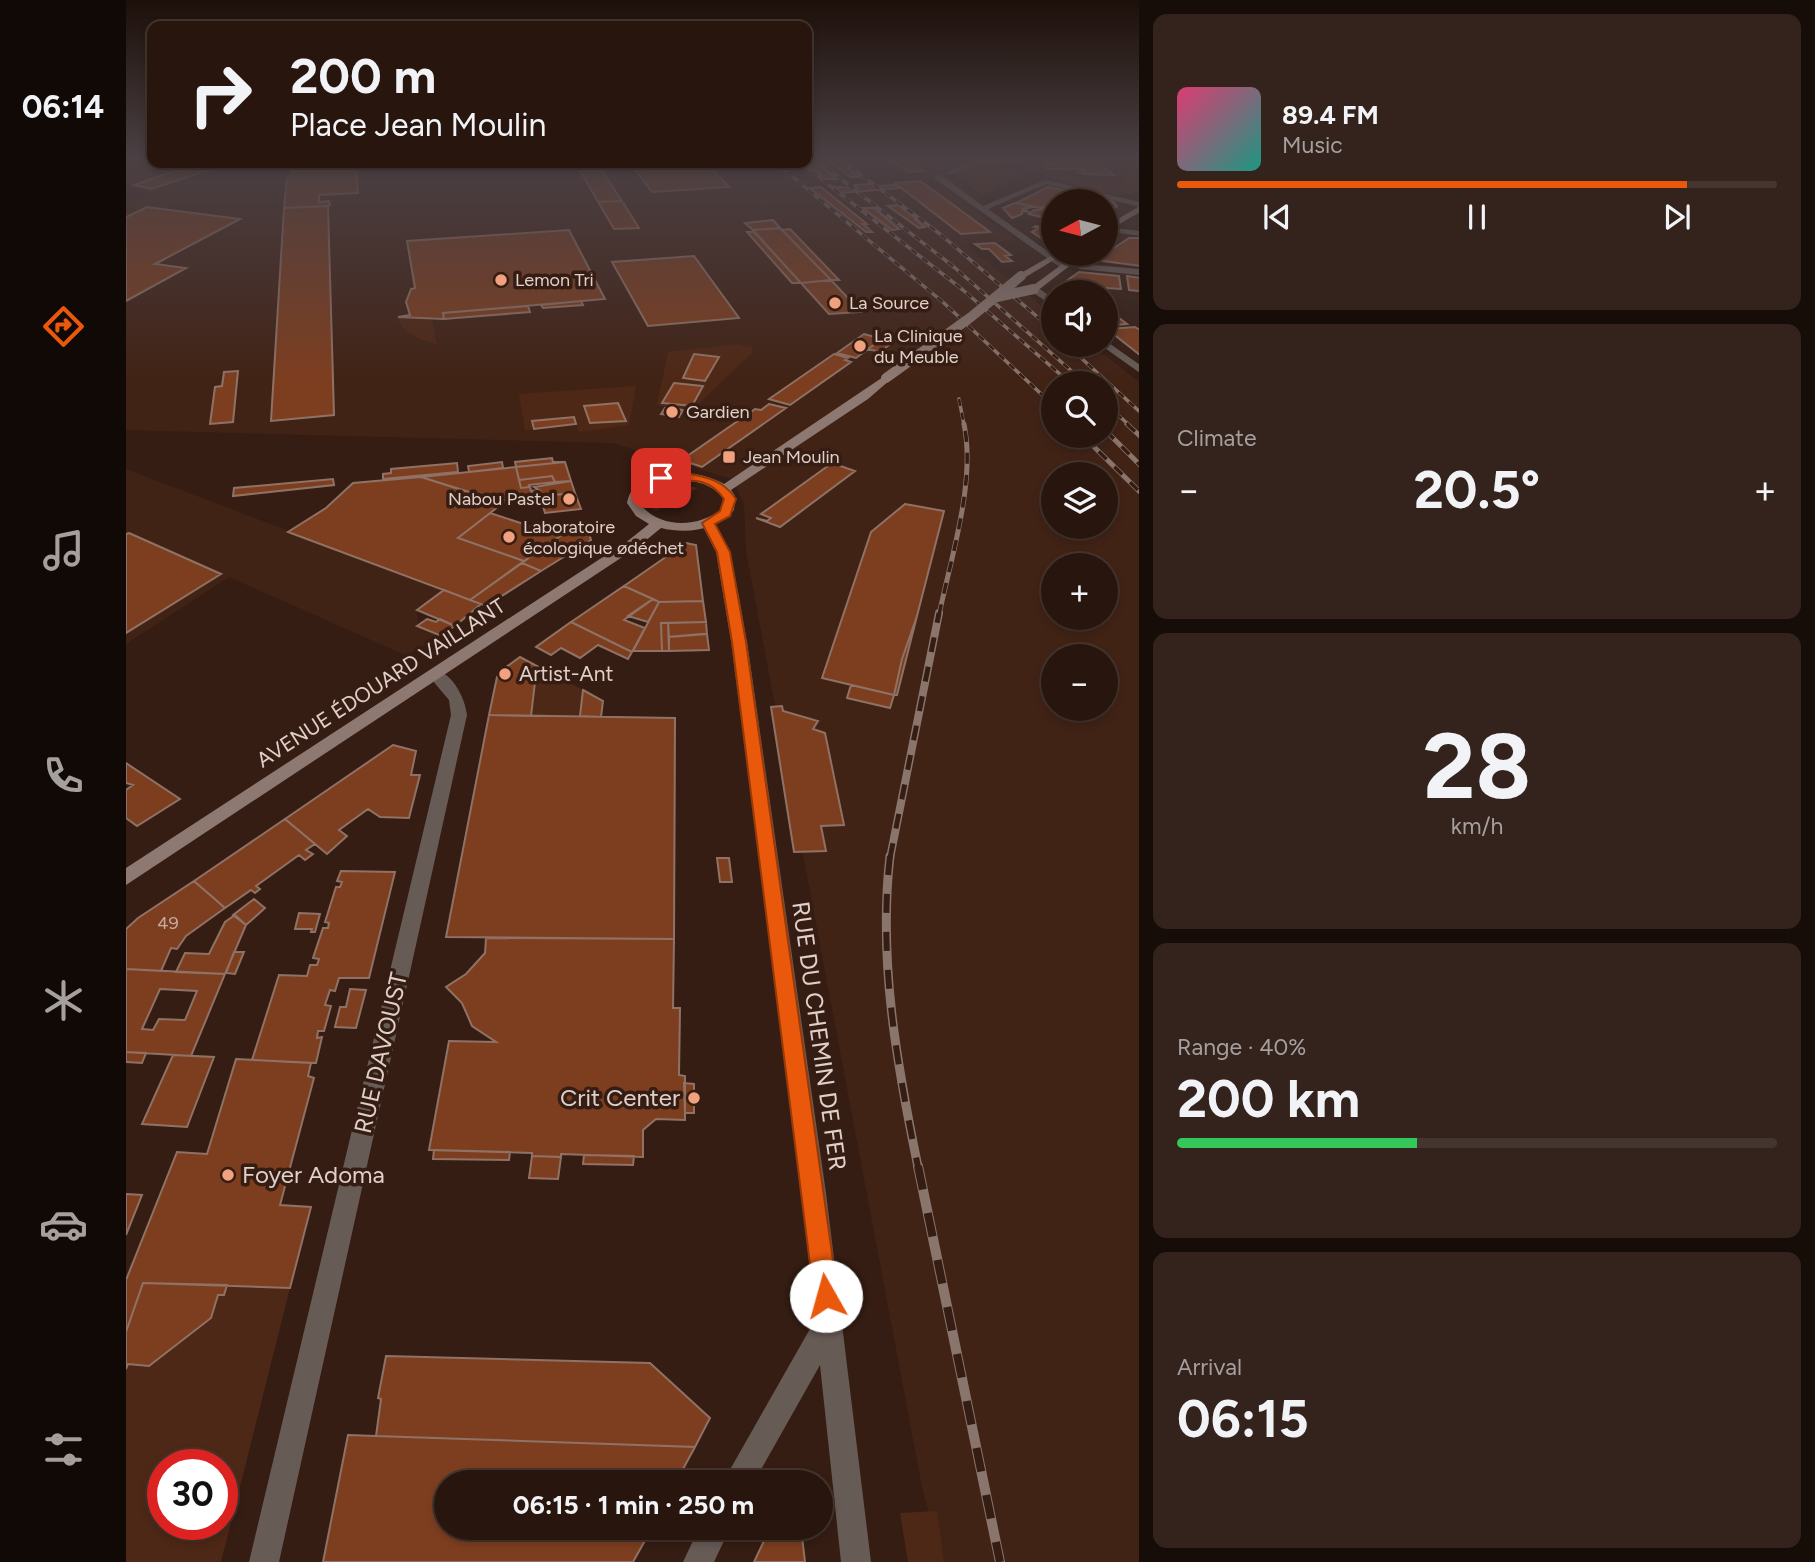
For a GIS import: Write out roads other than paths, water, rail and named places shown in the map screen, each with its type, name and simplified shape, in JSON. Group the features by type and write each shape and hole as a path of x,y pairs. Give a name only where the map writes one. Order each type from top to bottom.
{"main road":[{"path":"723,489 864,397 1021,276 1041,265"},
{"path":"996,297 1034,289 1064,267"},
{"path":"685,476 709,481 723,489 730,499 730,507 722,516 708,523 684,527 659,523 641,515 633,503 634,494 646,483 661,478 685,476"},
{"name":"AVENUE ÉDOUARD VAILLANT","path":"126,878 634,543 659,523"}],"street":[{"path":"1016,232 1041,247"},
{"path":"1082,267 1139,272"},
{"path":"1034,289 1041,294"},
{"path":"1118,353 1139,370"},
{"name":"RUE DU CHEMIN DE FER","path":"708,523 723,552 739,642 829,1322 856,1562"},
{"name":"RUE DAVOUST","path":"264,1562 460,715 457,699 435,674"},
{"path":"744,1470 829,1322"},
{"path":"698,1562 709,1540"}],"railway":[{"path":"859,232 944,303 1041,394"},
{"path":"889,232 963,290 1056,371"},
{"path":"909,232 954,267 1071,371"},
{"path":"937,232 1041,320"},
{"path":"1080,357 1139,411"},
{"path":"959,399 964,425"},
{"path":"1118,415 1129,425"},
{"path":"939,615 965,495 967,446 964,424"},
{"path":"1127,424 1139,435"},
{"path":"1118,443 1139,464"},
{"path":"1095,448 1139,491"},
{"path":"890,858 939,613"},
{"path":"890,856 886,934 888,973 903,1090 918,1167"},
{"path":"918,1166 1000,1562"}],"place":[{"name":"Lemon Tri","path":"501,280"},
{"name":"La Source","path":"835,303"},
{"name":"La Clinique du Meuble","path":"860,346"},
{"name":"Gardien","path":"672,412"},
{"name":"Jean Moulin","path":"729,457"},
{"name":"Nabou Pastel","path":"569,499"},
{"name":"Laboratoire écologique ødéchet","path":"509,537"},
{"name":"Artist-Ant","path":"505,674"},
{"name":"Crit Center","path":"694,1098"},
{"name":"Foyer Adoma","path":"228,1175"}]}
